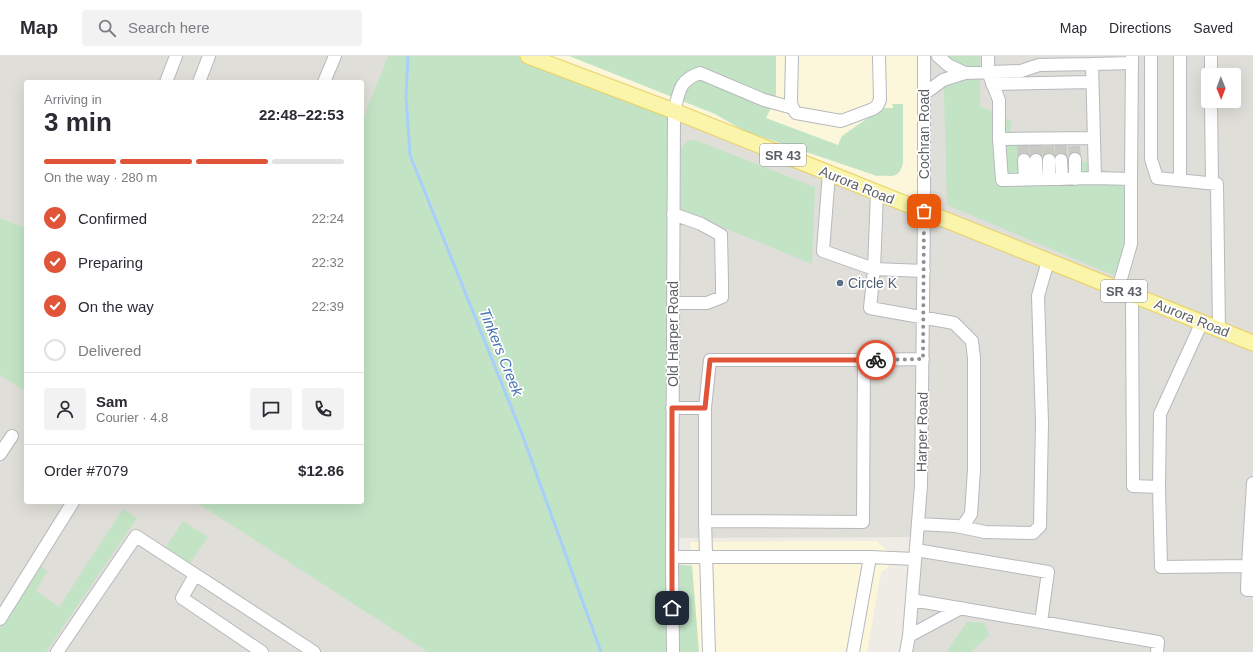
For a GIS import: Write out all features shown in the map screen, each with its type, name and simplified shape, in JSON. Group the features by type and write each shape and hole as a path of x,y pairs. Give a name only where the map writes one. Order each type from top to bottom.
{"main road":[{"name":"Aurora Road","path":"528,56 674,111 1253,343"}],"street":[{"path":"167,80 176,56"},
{"path":"200,80 209,56"},
{"path":"325,80 335,56"},
{"path":"792,56 791,100 796,113 841,121 873,109 877,106 880,100 879,56"},
{"name":"Cochran Road","path":"924,56 924,211"},
{"path":"938,56 948,65 965,73"},
{"path":"988,56 988,72 999,100 999,139 1002,180 1095,178 1131,179"},
{"path":"1151,56 1151,159 1157,178 1217,184 1220,329"},
{"path":"1180,56 1180,180"},
{"path":"1211,56 1211,68"},
{"path":"924,94 943,80 965,73 1021,71 1039,65 1092,64 1132,60 1131,244 1118,289"},
{"path":"1092,64 1095,178"},
{"name":"Old Harper Road","path":"673,652 672,408 674,111 682,84 689,77 700,73 764,100 793,108"},
{"path":"992,84 1092,82"},
{"path":"1211,108 1212,183"},
{"path":"999,139 1023,142 1074,142 1094,138"},
{"path":"1075,159 1075,179"},
{"path":"1024,160 1025,179"},
{"path":"1036,160 1043,179"},
{"path":"1043,179 1048,160"},
{"path":"1062,160 1062,179"},
{"path":"829,173 823,250 874,269 924,270"},
{"path":"877,192 874,269 870,308 954,323 972,341 974,358 974,470 971,514 962,527"},
{"name":"Harper Road","path":"906,652 909,636 921,485 924,211"},
{"path":"673,214 701,224 721,235 722,281 722,297 707,303 673,303"},
{"path":"918,524 962,527 985,532 1033,533 1040,526 1042,423 1038,296 1048,261"},
{"path":"1132,295 1133,486 1159,486"},
{"path":"1202,322 1160,414 1159,486 1161,567 1248,566"},
{"path":"709,652 705,521 705,408 710,360 923,359"},
{"path":"705,521 863,522 864,360"},
{"path":"672,408 705,408"},
{"path":"0,454 12,436"},
{"path":"1253,483 1247,590 1253,590"},
{"path":"0,619 72,504"},
{"path":"57,652 136,536 314,652"},
{"path":"672,557 870,557 916,555 1048,572 1041,622"},
{"path":"853,652 870,557"},
{"path":"195,575 182,598 262,652"},
{"path":"912,600 1158,642 1157,652"},
{"path":"909,636 961,608"}],"shaded area":[{"path":"0,56 388,56 364,116 364,80 24,80 24,227 0,218"},
{"path":"526,56 924,56 924,211"},
{"path":"924,56 1253,56 1253,652 906,652 917,537 672,538 674,111 924,211"},
{"path":"0,372 24,387 24,504 213,504 434,652 0,652"},
{"path":"876,541 890,553 888,568 881,572 867,652 699,652 690,542"}],"green space":[{"path":"388,56 528,56 674,111 672,564 692,566 699,652 428,652 199,504 364,504 364,116"},
{"path":"569,56 776,56 776,98 766,118 838,145 842,136 882,108 893,108 892,104 903,104 903,163 899,172 894,176 877,176 744,131 715,114"},
{"path":"943,56 980,56 980,106 1012,121 1010,131 1119,176 1125,170 1129,182 1124,242 1120,265 1113,275 947,205"},
{"path":"695,140 815,187 812,264 681,210 681,149 687,141"},
{"path":"0,218 24,227 24,391 0,375"},
{"path":"123,509 137,518 46,652 0,652 0,628 41,566 47,572 36,591 59,607"},
{"path":"183,521 208,537 190,563 166,547"},
{"path":"967,622 985,623 989,635 971,652 946,652"}],"waterway":[{"name":"Tinkers Creek","path":"408,56 406,96 410,155 522,434 601,652"}],"tunnel":[{"path":"1023,145 1024,160"},
{"path":"1036,145 1036,160"},
{"path":"1061,145 1061,160"},
{"path":"1048,146 1049,160"},
{"path":"1074,146 1075,159"}],"way so far":[{"path":"876,360 923,359 924,211"}],"place":[{"name":"Circle K","path":"840,283"}],"route":[{"path":"672,608 672,408 705,408 710,360 876,360"}]}
